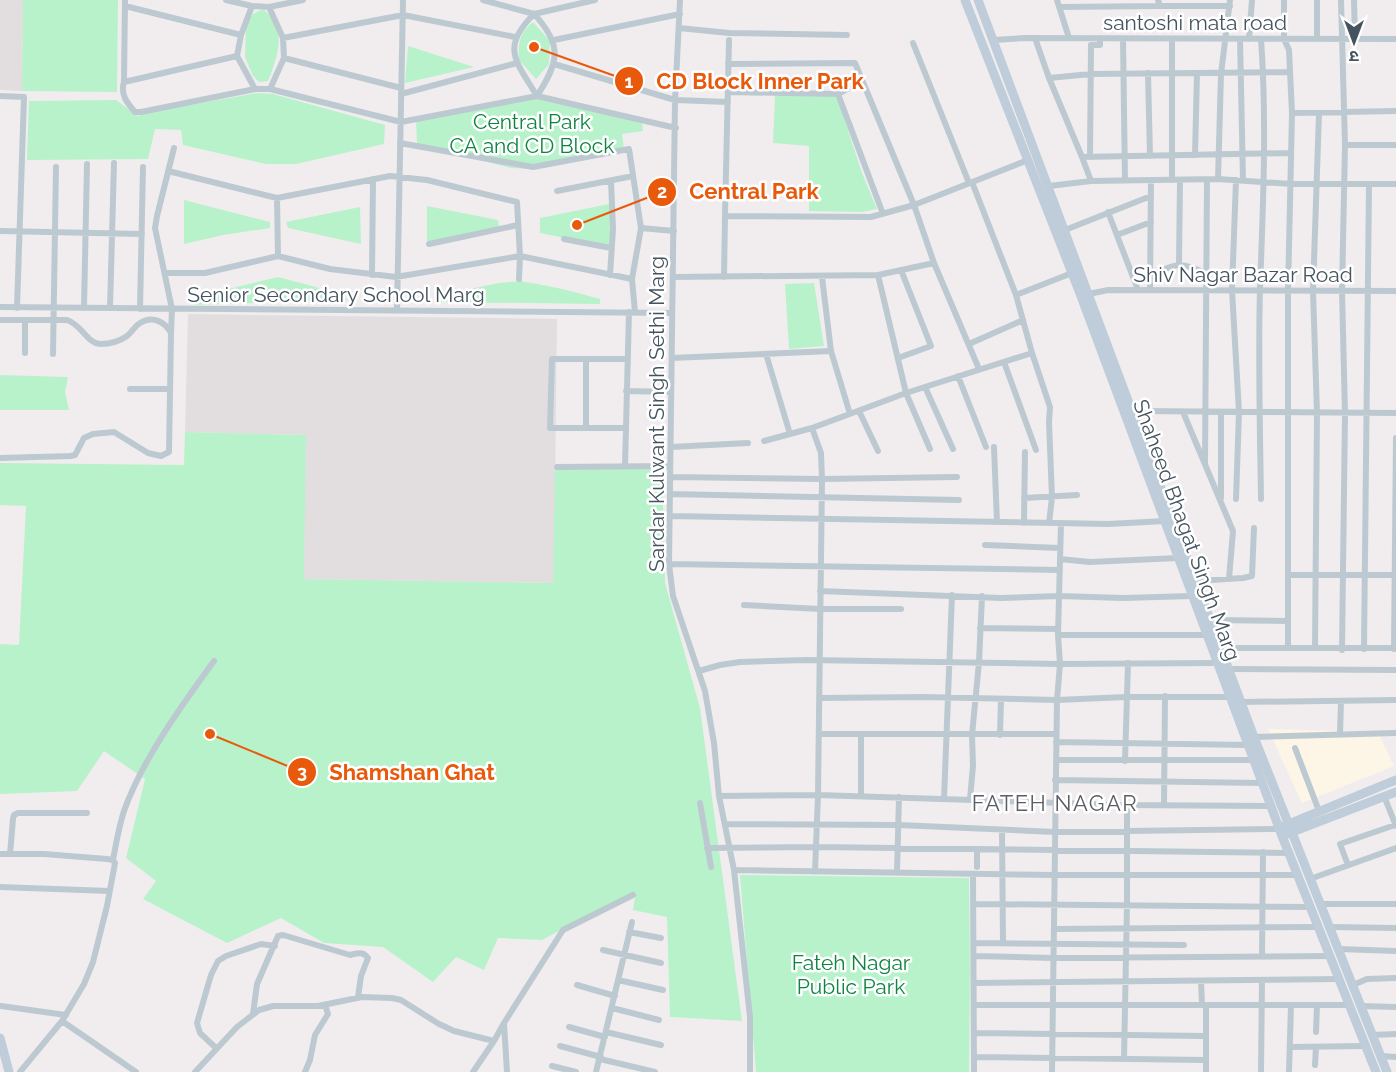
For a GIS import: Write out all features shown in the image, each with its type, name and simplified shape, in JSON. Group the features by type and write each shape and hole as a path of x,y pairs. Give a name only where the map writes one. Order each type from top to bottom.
{"main road":[{"name":"Shaheed Bhagat Singh Marg","path":"979,0 1065,230 1085,295 1178,558 1280,832 1298,875 1330,927 1387,1072"},
{"name":"Shaheed Bhagat Singh Marg","path":"964,2 1029,160 1072,273 1085,295 1133,411 1254,737 1310,879 1319,927 1376,1072"},
{"path":"1290,828 1319,811 1396,780"},
{"path":"1280,832 1396,792"},
{"path":"0,1038 9,1072"}],"street":[{"path":"226,0 269,7 303,0"},
{"path":"397,311 403,0"},
{"path":"483,0 534,14 595,0"},
{"name":"Sardar Kulwant Singh Sethi Marg","path":"680,0 675,100 669,564 673,596 705,691 714,743 719,796 734,870 750,1017 750,1072"},
{"path":"1250,39 1252,0"},
{"path":"1284,0 1284,39 1289,50 1292,113 1288,291 1288,648"},
{"path":"1317,0 1317,39"},
{"path":"1341,0 1345,111 1342,291 1345,413 1342,650"},
{"path":"1354,0 1355,39"},
{"path":"241,35 125,3 122,91 128,104 135,112 141,112 255,89 270,89 400,122 537,96 676,128"},
{"path":"1069,38 1058,4 1230,3 1221,74 1218,179"},
{"path":"252,6 241,35 237,57 255,89"},
{"path":"269,7 283,38 284,58 270,89"},
{"path":"534,14 515,37 514,50 517,63 537,96"},
{"path":"534,14 554,40 554,64 537,96"},
{"path":"554,40 680,14"},
{"path":"283,38 403,15 515,37"},
{"path":"679,28 729,33 847,34"},
{"path":"1035,38 1091,181"},
{"name":"santoshi mata road","path":"994,40 1035,38 1396,39"},
{"path":"1090,157 1091,45 1100,45 1100,38"},
{"path":"1123,39 1125,180"},
{"path":"1172,39 1172,180"},
{"path":"1240,39 1243,180"},
{"path":"1261,39 1264,183 1260,291 1261,499"},
{"path":"724,277 729,40"},
{"path":"914,44 1016,295 1050,407 1052,498 1049,523"},
{"path":"124,82 237,57"},
{"path":"284,58 401,91 517,63"},
{"path":"728,64 855,63 914,205 934,263 979,369"},
{"path":"554,64 675,100 728,102"},
{"path":"1049,78 1091,74 1290,72"},
{"path":"1148,73 1150,156"},
{"path":"1195,155 1197,73"},
{"path":"728,92 838,94 862,81"},
{"path":"838,94 883,214"},
{"path":"0,96 24,97 17,308"},
{"path":"1292,113 1396,111"},
{"path":"1316,648 1317,413 1313,291 1319,113"},
{"path":"400,143 533,167 629,149 641,228 632,279 632,312 627,359 625,466"},
{"path":"1345,145 1396,145"},
{"path":"0,458 71,456 75,455 84,438 93,434 114,432 148,453 160,456 169,453 172,309 155,228 174,148"},
{"path":"1082,157 1290,153"},
{"path":"725,216 871,217 914,205 1029,160"},
{"path":"110,308 114,163"},
{"path":"84,308 87,164"},
{"path":"53,354 56,167"},
{"path":"140,309 143,167"},
{"path":"168,171 277,198 399,176 427,180 517,202 519,279"},
{"path":"557,191 633,176"},
{"path":"372,274 373,179"},
{"path":"1049,186 1091,181 1218,179 1291,184 1396,184"},
{"path":"610,274 613,229 611,180"},
{"path":"1150,290 1151,180"},
{"path":"1179,264 1180,180"},
{"path":"1205,464 1206,180"},
{"path":"1236,180 1232,291 1239,412 1236,499"},
{"path":"1364,649 1369,184"},
{"path":"1065,230 1151,196"},
{"path":"277,198 278,256"},
{"path":"1108,212 1138,290"},
{"path":"1117,236 1151,222"},
{"path":"429,244 518,225"},
{"path":"641,228 674,231"},
{"path":"0,231 142,234"},
{"path":"564,239 611,248"},
{"path":"165,273 206,273 278,256 330,269 396,277 520,256 632,279"},
{"path":"673,277 878,275 934,263"},
{"path":"1151,276 1165,268 1179,264 1190,266 1207,274"},
{"path":"898,358 931,346 901,270"},
{"path":"1016,295 1072,273"},
{"path":"878,275 906,393 930,449"},
{"path":"822,277 831,351 850,414"},
{"name":"Shiv Nagar Bazar Road","path":"1085,295 1108,290 1396,291"},
{"name":"Senior Secondary School Marg","path":"0,308 672,313"},
{"path":"0,320 75,322 91,341 98,344 117,341 142,322 155,319 166,324 171,333"},
{"path":"25,320 25,352"},
{"path":"969,344 1023,320"},
{"path":"672,358 831,351"},
{"path":"764,441 812,428 906,393 1032,353"},
{"path":"766,354 790,434"},
{"path":"626,428 550,428 552,359 627,359"},
{"path":"586,359 586,428"},
{"path":"1004,362 1036,450"},
{"path":"958,376 986,447"},
{"path":"925,387 953,449"},
{"path":"130,389 170,389"},
{"path":"626,391 671,392"},
{"path":"859,411 878,451"},
{"path":"1133,411 1396,413"},
{"path":"1183,412 1233,531 1229,579"},
{"path":"1221,412 1221,502"},
{"path":"812,428 821,453 822,479 815,872"},
{"path":"1221,648 1342,650 1395,648 1396,438"},
{"path":"670,447 748,443"},
{"path":"994,447 997,522"},
{"path":"1024,523 1025,453"},
{"path":"557,467 670,466"},
{"path":"670,477 822,479 957,477"},
{"path":"670,494 959,500"},
{"path":"1024,498 1077,495"},
{"path":"670,516 1108,524 1165,521"},
{"path":"1052,1072 1061,523"},
{"path":"1196,581 1252,576 1254,528"},
{"path":"985,545 1060,548"},
{"path":"1060,559 1090,562 1178,558"},
{"path":"669,564 1059,570"},
{"path":"1289,575 1395,575"},
{"path":"820,591 1002,598 1192,596"},
{"path":"944,799 952,595"},
{"path":"970,799 982,596"},
{"path":"744,605 820,609 901,609"},
{"path":"1211,620 1288,621"},
{"path":"980,628 1206,635"},
{"path":"699,671 740,662 820,660 1060,664 1216,663"},
{"path":"22,1071 64,1018 89,974 110,891 123,813 134,786 193,690 214,661"},
{"path":"1125,761 1128,663"},
{"path":"1229,669 1396,670"},
{"path":"819,698 977,697 1057,700 1165,696 1229,697"},
{"path":"1164,805 1165,696"},
{"path":"1000,735 1002,699"},
{"path":"1242,702 1396,700"},
{"path":"1340,734 1341,701"},
{"path":"1254,737 1396,733"},
{"path":"819,734 948,736 1056,734"},
{"path":"861,735 861,796"},
{"path":"1056,742 1247,745"},
{"path":"1294,748 1319,811"},
{"path":"1056,760 1253,760"},
{"path":"1055,780 1262,783"},
{"path":"719,796 818,795 1126,805 1271,806"},
{"path":"1348,866 1340,844 1396,826 1384,796"},
{"path":"897,873 899,797"},
{"path":"700,803 711,867"},
{"path":"1124,1059 1128,875 1126,805"},
{"path":"10,854 14,815 18,813 87,813"},
{"path":"724,824 899,825 1055,832 1280,832"},
{"path":"1002,830 1003,943"},
{"path":"707,848 816,847 1289,853"},
{"path":"1310,879 1396,848"},
{"path":"977,850 977,867"},
{"path":"1262,956 1263,852"},
{"path":"0,854 44,854 114,862"},
{"path":"734,870 1054,875 1298,875"},
{"path":"973,874 974,1072"},
{"path":"0,887 110,891"},
{"path":"473,1072 563,930 633,895"},
{"path":"974,904 1263,906 1396,904"},
{"path":"596,1072 632,922"},
{"path":"1054,929 1319,927"},
{"path":"1330,927 1396,928"},
{"path":"630,932 661,938"},
{"path":"254,1014 257,984 278,936 283,934 350,955 358,952 365,954 368,958 361,976 358,997"},
{"path":"974,943 1184,945"},
{"path":"216,1048 200,1033 197,1023 214,966 226,956 261,944 275,946"},
{"path":"1339,949 1396,951"},
{"path":"603,950 661,963"},
{"path":"974,956 1053,958 1331,956"},
{"path":"1353,985 1367,979 1396,978"},
{"path":"974,983 1340,979"},
{"path":"618,980 663,990"},
{"path":"1261,1072 1262,980"},
{"path":"1201,981 1206,1036 1206,1072"},
{"path":"577,985 615,996"},
{"path":"195,1072 237,1027 259,1010 273,1006 325,1005 358,997 397,999 454,1031 494,1041"},
{"path":"305,1072 315,1035 328,1014 325,1005"},
{"path":"974,1005 1350,1005"},
{"path":"1289,1072 1290,1005"},
{"path":"1316,1032 1317,1005"},
{"path":"1,1006 64,1018 136,1072"},
{"path":"1361,1006 1396,1006"},
{"path":"612,1008 659,1020"},
{"path":"504,1023 507,1072"},
{"path":"568,1027 661,1045"},
{"path":"974,1033 1206,1036"},
{"path":"1372,1035 1396,1034"},
{"path":"560,1046 655,1072"},
{"path":"1290,1047 1365,1046"},
{"path":"1315,1065 1316,1047"},
{"path":"1381,1056 1396,1057"},
{"path":"974,1057 1206,1060"},
{"path":"552,1066 576,1072"}],"shaded area":[{"path":"0,0 23,0 22,91 0,90"},
{"path":"188,314 557,319 554,583 303,579 306,435 185,432"},
{"path":"1268,729 1378,732 1394,766 1302,803"}],"green space":[{"path":"23,0 118,0 117,92 22,91"},
{"path":"263,9 276,25 279,43 268,81 259,82 253,76 245,57 246,23 253,14"},
{"path":"533,22 550,41 549,64 536,79 519,60 520,39"},
{"path":"408,46 474,67 405,83"},
{"path":"258,93 273,94 385,125 384,144 296,164 266,164 183,145 181,130 155,129 148,159 27,160 29,101 116,100 138,116"},
{"name":"Central Park CA and CD Block","path":"537,94 642,122 643,131 622,134 624,149 534,169 511,168 417,144 416,120"},
{"path":"836,94 862,173 877,209 862,212 809,211 809,146 773,143 775,95"},
{"path":"184,200 270,222 270,228 184,244"},
{"path":"609,204 612,216 610,247 540,233 540,218"},
{"path":"427,206 498,220 499,226 473,237 427,244"},
{"path":"360,207 361,244 288,228 286,222"},
{"path":"278,277 316,287 349,300 192,305 192,298"},
{"path":"520,281 590,296 600,299 600,304 440,302 441,295"},
{"path":"814,283 824,346 789,349 785,284"},
{"path":"0,375 68,377 65,392 69,410 0,410"},
{"path":"185,432 306,435 304,579 553,583 555,465 662,467 665,583 700,708 742,1021 670,1017 667,917 633,910 635,897 617,900 542,940 498,938 484,970 456,957 433,982 383,947 324,943 281,918 227,943 143,899 156,881 126,858 145,779 104,751 77,791 0,794 0,644 19,645 26,506 0,505 0,463 184,465"},
{"name":"Fateh Nagar Public Park","path":"740,875 969,878 969,1072 756,1072"}],"place":[{"name":"CD Block Inner Park","path":"534,47"},
{"name":"Central Park","path":"577,225"},
{"name":"Shamshan Ghat","path":"210,734"}],"district":[{"name":"FATEH NAGAR","path":"1055,803"}]}
